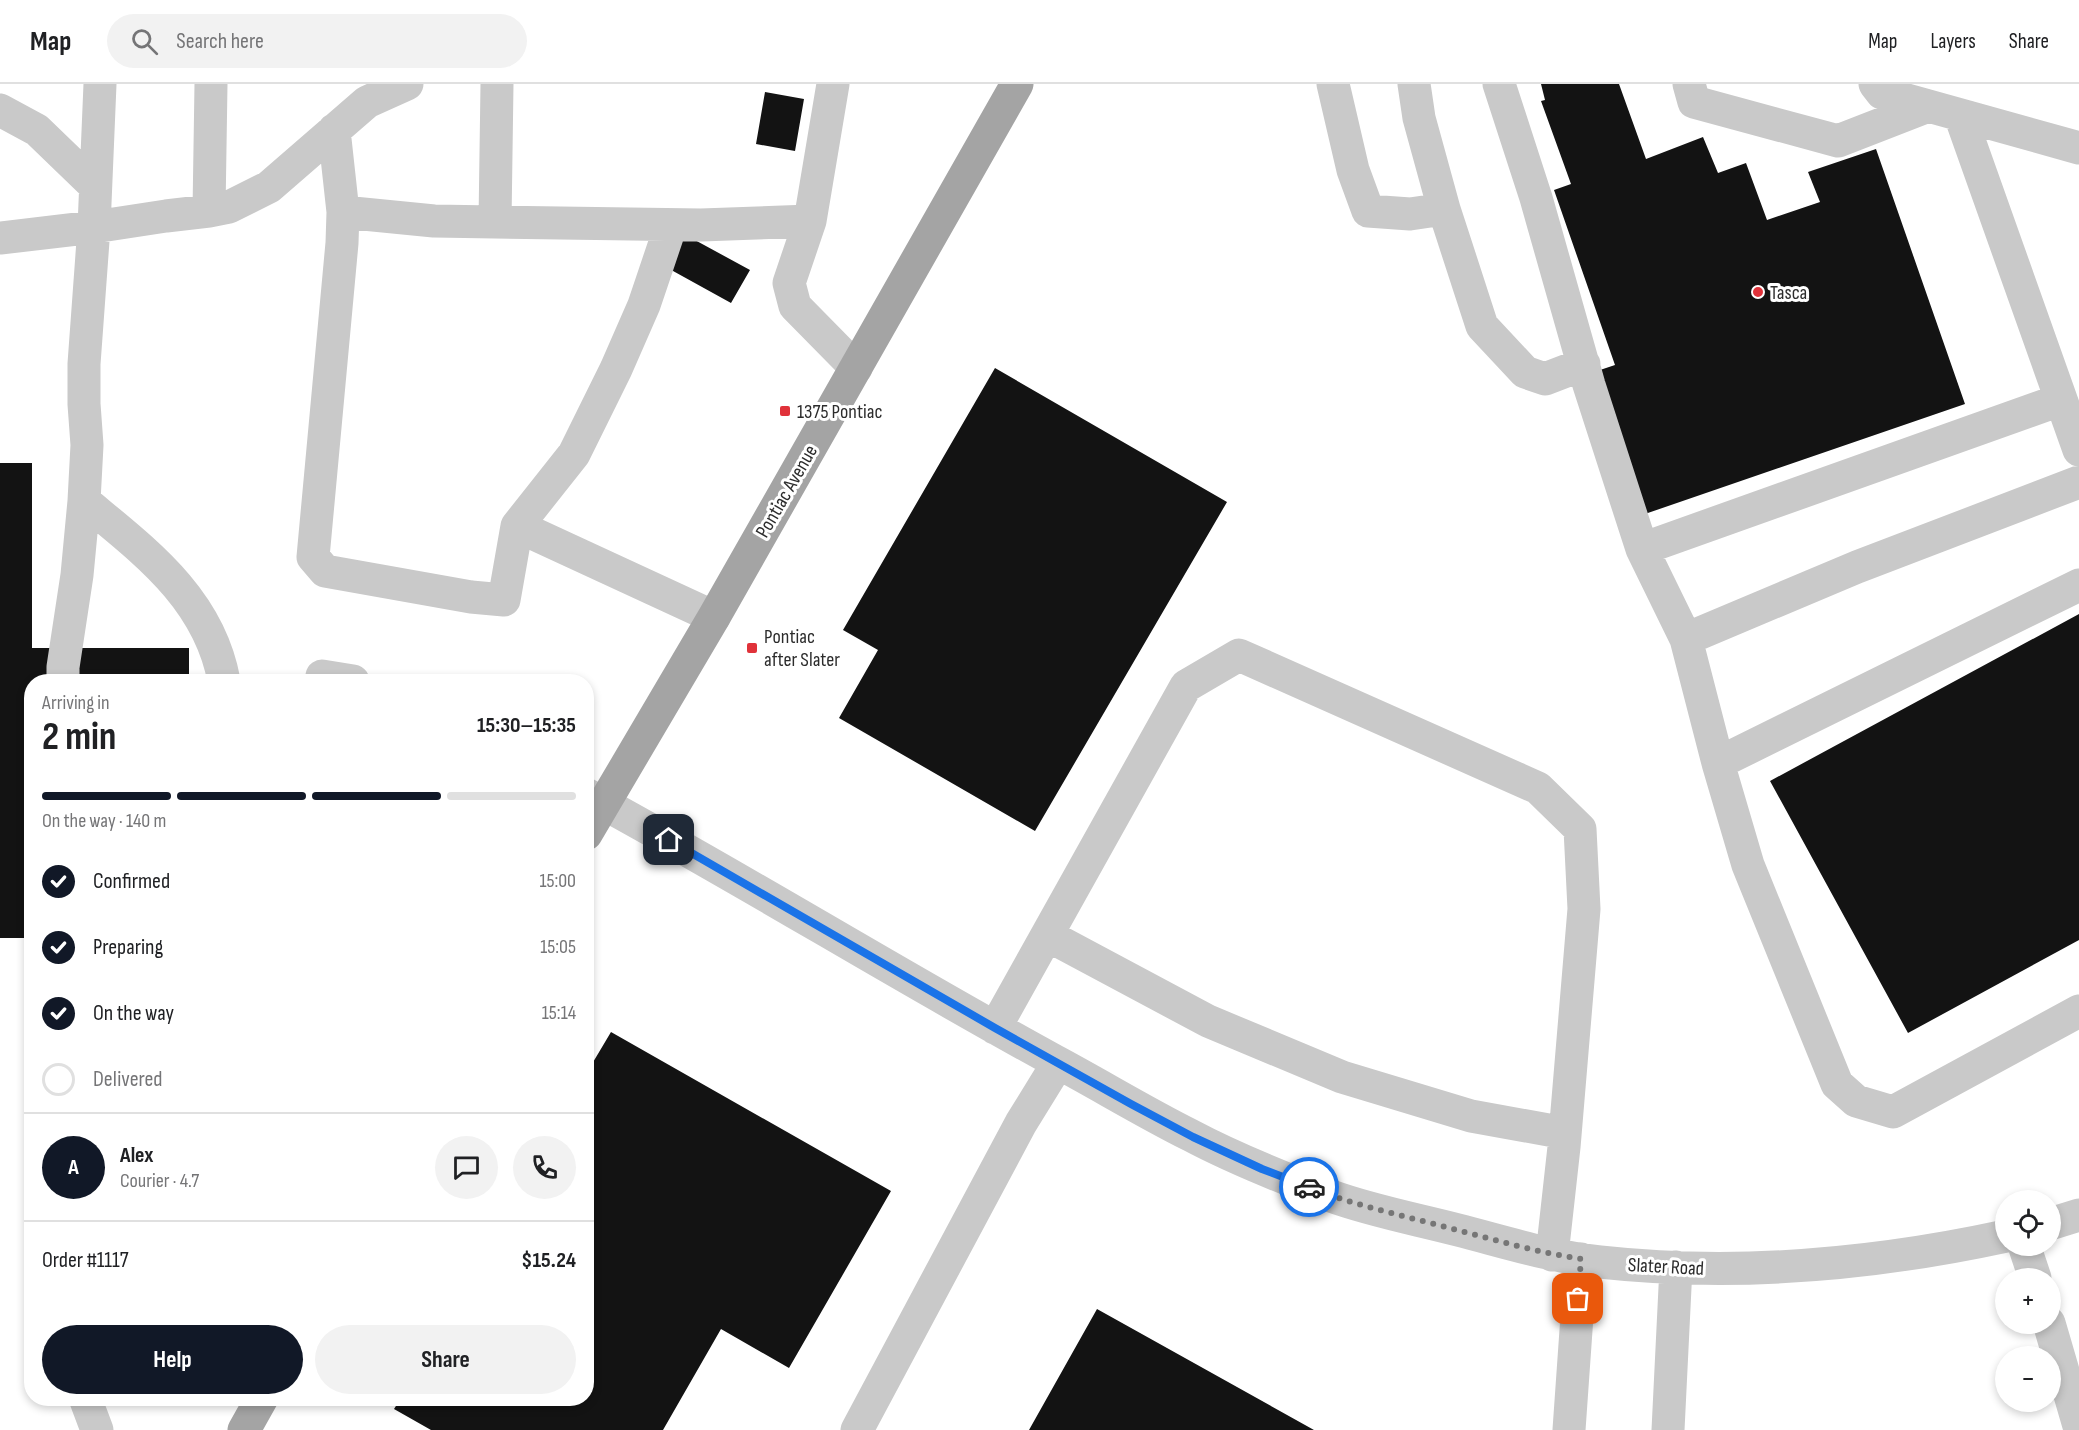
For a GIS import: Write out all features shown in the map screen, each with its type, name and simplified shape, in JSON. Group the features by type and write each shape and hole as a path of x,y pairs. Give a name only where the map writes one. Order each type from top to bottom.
{"main road":[{"name":"Pontiac Avenue","path":"595,799 714,617 1017,84"},
{"path":"243,1430 257,1406"}],"street":[{"path":"63,674 77,575 84,501 87,445 84,364 94,227 99,84"},
{"path":"209,212 211,84"},
{"path":"0,238 209,212 229,207 268,187 367,102 407,84"},
{"path":"495,222 497,84"},
{"path":"833,84 810,221 789,283 795,306 856,368"},
{"path":"1333,84 1353,170 1368,211 1410,214 1444,209"},
{"path":"1414,84 1419,118 1444,209 1482,326 1525,372 1545,379 1584,364"},
{"path":"1499,84 1536,198 1584,364 1642,549 1686,639 1718,763 1748,865 1837,1084 1856,1101 1893,1112 2079,1011"},
{"path":"1689,84 1694,102 1838,141 1928,106"},
{"path":"1875,84 1882,93 2079,148"},
{"path":"0,110 37,130 95,186"},
{"path":"1960,115 2079,450"},
{"path":"334,130 343,212 342,243 313,557 325,571 471,597 504,600 517,526 574,454 616,369 644,305 671,225"},
{"path":"343,212 434,221 671,225 810,221"},
{"path":"1642,549 2060,400"},
{"path":"1686,639 1857,567 2079,482"},
{"path":"84,501 159,564 189,600 209,635 222,674"},
{"path":"517,526 714,617"},
{"path":"1718,763 2079,585"},
{"path":"995,1028 1186,686 1239,655 1538,788 1580,829 1584,909 1565,1140 1569,1430"},
{"name":"Slater Road","path":"595,799 995,1028 1193,1137 1262,1169 1336,1198 1567,1257 1676,1267 1779,1269 1868,1260 1995,1238"},
{"path":"1047,935 1208,1021 1342,1077 1471,1116 1565,1140"},
{"path":"858,1430 1021,1123 1058,1062"},
{"path":"2061,1221 2079,1215"},
{"path":"1668,1430 1676,1267"},
{"path":"2052,1334 2079,1426"},
{"path":"88,1406 98,1430"}],"building":[{"name":"Tasca","path":"1541,84 1619,84 1646,159 1703,137 1718,173 1746,163 1767,220 1820,202 1808,172 1876,149 1965,404 1642,515 1594,372 1615,365 1554,190 1571,184 1541,101 1545,100"},
{"path":"765,92 804,99 795,151 756,144"},
{"path":"682,233 750,270 731,303 664,266"},
{"path":"995,368 1227,502 1035,831 839,718 878,650 843,630"},
{"path":"0,463 32,463 32,648 189,648 189,674 24,674 24,938 0,938"},
{"path":"2079,614 2079,940 1908,1033 1770,781"},
{"path":"611,1032 891,1191 789,1368 721,1329 663,1430 431,1430 394,1409 396,1406 594,1406 594,1061"},
{"path":"1097,1309 1314,1430 1029,1430"}],"way so far":[{"path":"1309,1187 1336,1198 1399,1215 1552,1255 1581,1259 1578,1299"}],"place":[{"name":"Tasca","path":"1758,292"},
{"name":"1375 Pontiac","path":"785,411"},
{"name":"Pontiac after Slater","path":"752,648"}],"route":[{"path":"669,840 1131,1104 1193,1137 1262,1169 1309,1187"}]}
